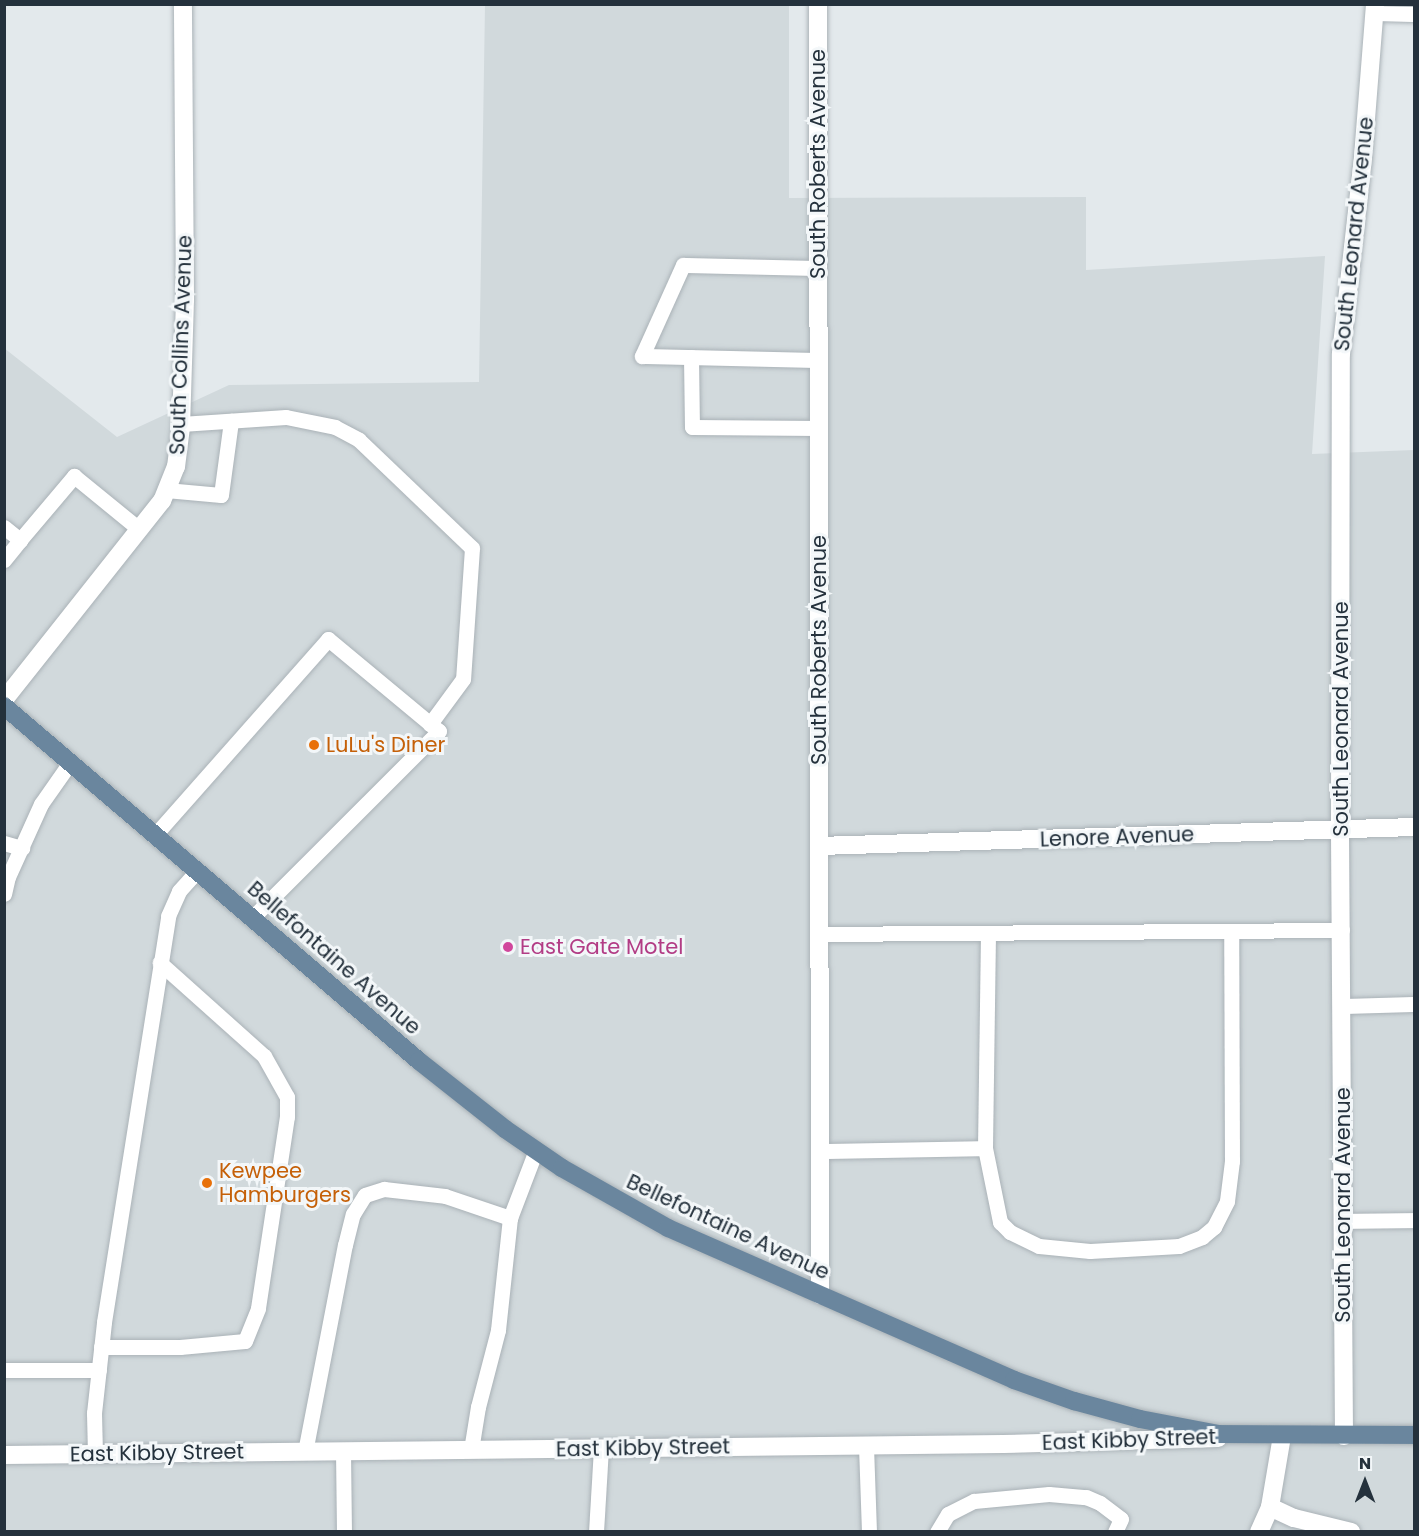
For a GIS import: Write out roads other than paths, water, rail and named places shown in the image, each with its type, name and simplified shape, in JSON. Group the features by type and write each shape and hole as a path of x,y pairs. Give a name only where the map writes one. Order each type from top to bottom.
{"main road":[{"name":"Bellefontaine Avenue","path":"4,706 69,764 419,1060 505,1129 617,1201 668,1228 1014,1380 1074,1401 1140,1419 1218,1434 1414,1436"}],"street":[{"name":"South Collins Avenue","path":"4,700 162,501 176,467 181,424 185,300 183,4"},
{"name":"South Roberts Avenue","path":"818,4 820,1295"},
{"name":"South Leonard Avenue","path":"1344,1436 1343,1006 1340,830 1341,354 1363,157 1375,9"},
{"name":"Lenore Avenue","path":"819,846 1414,827"},
{"name":"East Kibby Street","path":"4,1455 866,1446 1282,1436"},
{"path":"1259,1532 1270,1507 1282,1436"},
{"path":"1270,1507 1294,1518 1351,1532"}],"lane":[{"path":"1375,9 1414,14"},
{"path":"819,268 683,265 642,356 819,360"},
{"path":"691,357 692,427 819,428"},
{"path":"181,424 286,417 335,427 359,440 472,548 463,679 430,724"},
{"path":"166,490 221,495 231,421"},
{"path":"4,560 74,476 139,529"},
{"path":"4,527 20,540"},
{"path":"154,836 328,639 439,730 252,918"},
{"path":"4,894 8,877 41,804 69,764"},
{"path":"4,843 22,848"},
{"path":"95,1454 94,1413 101,1347 168,916 179,891 197,871"},
{"path":"819,934 1342,930"},
{"path":"988,933 985,1148 1000,1222 1010,1232 1039,1246 1090,1251 1179,1246 1202,1237 1214,1227 1227,1201 1232,1161 1231,931"},
{"path":"101,1347 180,1347 245,1341 258,1308 287,1117 287,1097 264,1056 160,963"},
{"path":"1343,1006 1414,1004"},
{"path":"820,1151 985,1148"},
{"path":"471,1450 477,1407 498,1330 510,1218 536,1150"},
{"path":"305,1452 345,1245 353,1214 365,1195 384,1189 445,1196 510,1218"},
{"path":"1343,1221 1414,1220"},
{"path":"4,1370 99,1370"},
{"path":"866,1446 869,1532"},
{"path":"596,1532 601,1448"},
{"path":"343,1451 344,1532"},
{"path":"937,1532 948,1514 960,1506 989,1498 1028,1494 1069,1494 1086,1497 1118,1525 1131,1532"}],"place":[{"name":"LuLu's Diner","path":"314,745"},
{"name":"East Gate Motel","path":"508,947"},
{"name":"Kewpee Hamburgers","path":"207,1183"}]}
